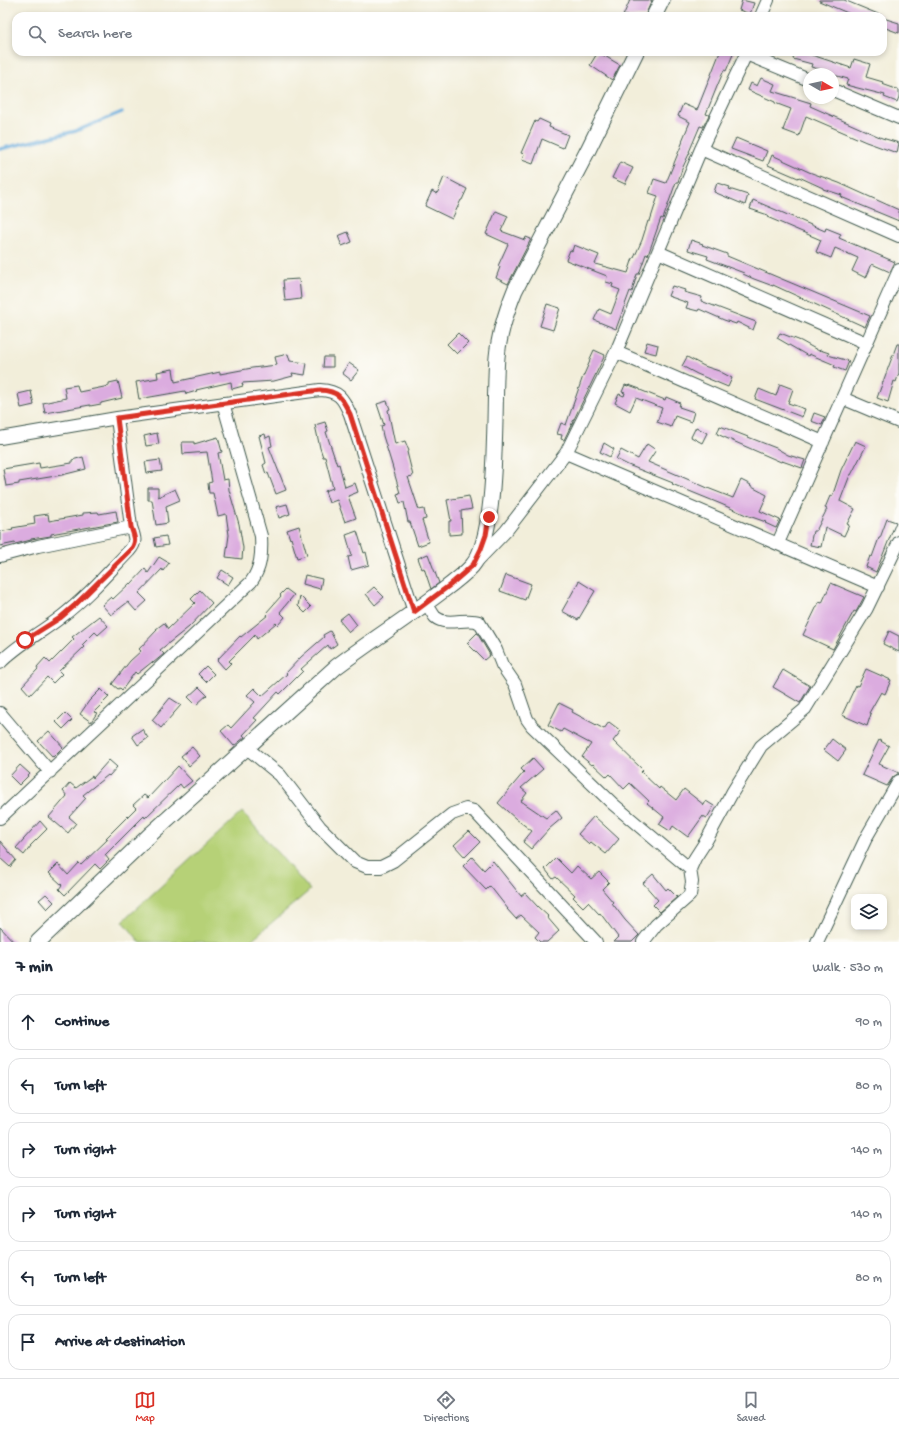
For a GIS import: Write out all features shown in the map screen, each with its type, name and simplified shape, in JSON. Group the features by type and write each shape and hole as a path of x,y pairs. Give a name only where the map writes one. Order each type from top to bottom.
{"street":[{"path":"656,12 662,0"},
{"path":"763,12 768,0"},
{"path":"473,565 486,535 489,517 493,480 497,356 503,322 508,305 514,290 588,150 634,56"},
{"path":"38,942 152,833 336,667 420,608 473,565 506,531 566,452 616,352 702,149 745,56"},
{"path":"753,56 803,77"},
{"path":"839,93 899,118"},
{"path":"702,149 899,236"},
{"path":"658,252 866,343"},
{"path":"778,543 899,270"},
{"path":"616,352 823,442"},
{"path":"0,438 117,418 320,390 331,391 340,396 350,414 420,608 446,621 474,620 479,622 496,650 502,665 515,684 527,719 532,726 613,804 690,869"},
{"path":"842,398 899,422"},
{"path":"0,818 251,582 257,574 262,556 261,536 223,403"},
{"path":"0,663 20,645 60,618 74,606 130,551 134,545 135,538 131,527 117,418"},
{"path":"566,452 878,587"},
{"path":"0,556 38,546 131,527"},
{"path":"643,942 656,926 690,895 692,882 690,869 694,858 706,841 732,793 762,746 805,709 878,587 899,542"},
{"path":"0,713 22,741 50,772"},
{"path":"247,748 280,776 320,827 355,862 367,867 381,868 393,861 452,814 466,809 474,811 596,942"},
{"path":"817,942 868,836 899,781"}],"green space":[{"path":"242,812 310,890 249,942 140,942 123,921"}],"building":[{"path":"630,0 652,0 647,12 625,12"},
{"path":"742,0 754,3 751,12 739,10"},
{"path":"844,0 873,12 845,12 819,1"},
{"path":"887,19 899,23 899,33 887,28"},
{"path":"596,56 605,56 620,65 612,80 590,65"},
{"path":"718,56 732,56 726,71 724,70 706,114 709,115 703,127 700,126 678,182 676,182 663,219 661,218 648,255 646,254 639,274 637,274 632,292 630,291 616,329 594,320 599,309 611,314 620,290 612,287 613,284 606,282 607,276 566,260 570,250 572,251 574,245 599,255 595,264 628,273 633,258 642,240 648,221 650,221 658,196 649,193 654,179 666,183 690,122 678,116 683,104 697,110"},
{"path":"794,56 815,56 851,68 854,59 870,64 866,77 883,82 882,84 899,90 897,102 884,97 885,95 846,85 848,79 839,76 839,68 815,68 811,67 812,64 793,59"},
{"path":"761,78 775,84 772,91 803,101 803,104 811,104 810,106 882,138 899,143 897,153 866,142 806,116 799,136 783,130 791,109 748,90 751,83 757,86"},
{"path":"539,119 550,124 549,127 568,135 563,148 542,139 533,164 522,160 524,154 521,153 535,121 537,122"},
{"path":"736,138 767,151 763,161 731,149"},
{"path":"772,155 899,210 899,221 841,197 842,195 823,189 799,177 798,178 768,165"},
{"path":"620,162 633,168 625,184 612,178"},
{"path":"444,177 467,189 452,219 425,206 432,191 437,194"},
{"path":"717,183 730,187 729,189 748,195 745,205 714,192"},
{"path":"753,200 825,231 826,228 841,234 839,238 895,262 890,272 872,264 866,278 852,271 858,258 835,248 831,258 816,252 821,240 767,217 768,215 750,209"},
{"path":"496,211 508,216 501,231 525,240 526,237 531,239 508,284 496,278 500,267 498,266 508,244 486,234"},
{"path":"348,232 352,242 342,246 338,236"},
{"path":"691,240 870,316 865,327 773,285 754,279 743,274 744,273 707,259 708,256 688,250"},
{"path":"299,279 301,299 285,301 283,280"},
{"path":"672,286 685,290 684,292 702,297 701,301 756,322 753,330 737,322 736,324 724,320 699,309 698,311 686,308 688,303 668,296"},
{"path":"547,304 560,308 553,330 540,326"},
{"path":"458,333 468,343 457,354 447,344"},
{"path":"780,333 801,341 819,351 829,353 828,355 849,361 845,371 809,354 808,356 777,338"},
{"path":"647,342 658,345 656,354 644,351"},
{"path":"897,344 899,344 899,373 896,382 894,381 888,402 877,398"},
{"path":"594,350 605,355 564,440 561,439 562,435 557,434 561,423 566,425"},
{"path":"288,354 290,361 307,363 305,375 292,373 293,376 274,381 242,383 243,386 232,389 231,382 196,390 197,391 186,394 185,391 139,399 136,382 158,378 157,372 173,369 175,382 220,372 220,374 277,365 275,357"},
{"path":"324,357 333,357 333,367 323,367"},
{"path":"687,357 732,378 728,387 682,366"},
{"path":"349,363 359,370 351,380 342,373"},
{"path":"118,381 122,398 101,404 45,413 43,403 66,398 64,387 77,385 79,392 109,386 109,383"},
{"path":"780,384 793,389 788,403 805,409 802,417 755,399 759,389 776,396"},
{"path":"625,385 640,389 665,400 666,397 680,403 679,407 694,412 691,422 675,416 671,427 657,422 662,408 636,398 630,411 615,403 619,394 624,396 625,393 622,392"},
{"path":"31,391 34,405 21,408 18,394"},
{"path":"387,401 390,409 388,410 395,444 405,441 409,451 407,452 413,476 408,477 419,510 424,509 426,519 422,520 429,542 418,546 410,522 408,522 404,502 400,503 397,494 400,493 383,436 381,426 384,425 377,404"},
{"path":"814,413 825,417 822,425 811,421"},
{"path":"325,422 328,431 326,432 337,465 339,464 345,487 355,483 358,492 348,496 356,518 345,522 337,500 329,503 325,491 333,488 325,457 323,457 320,448 315,425"},
{"path":"720,426 776,448 788,455 805,460 802,468 782,461 781,462 717,434"},
{"path":"696,427 707,433 702,443 691,437"},
{"path":"157,433 159,444 146,446 144,436"},
{"path":"265,434 266,438 270,436 272,446 269,447 286,490 276,494 268,473 266,474 263,465 266,463 259,436"},
{"path":"218,437 222,452 218,453 223,480 228,479 229,490 239,524 243,548 242,559 226,557 229,535 226,514 218,516 213,493 209,493 208,483 212,482 207,452 183,454 182,442 194,442 194,444"},
{"path":"855,441 866,446 850,475 840,501 855,509 847,524 849,525 844,536 825,527 821,547 810,545 813,531 816,531 827,509 825,508 830,496 832,497 841,470"},
{"path":"604,443 614,449 610,457 600,452"},
{"path":"647,444 656,450 648,462 710,489 733,498 741,480 767,495 760,511 780,520 776,528 765,523 766,522 672,484 673,483 616,459 621,450 638,459"},
{"path":"83,457 86,469 62,475 19,482 19,484 6,486 3,469 39,463 40,468 72,463 72,460"},
{"path":"160,460 162,471 147,473 145,462"},
{"path":"148,488 158,488 158,497 175,489 180,500 166,506 168,523 156,525 152,500 148,500"},
{"path":"469,496 472,509 461,511 462,534 449,535 449,521 451,521 447,500"},
{"path":"287,504 290,514 279,518 276,507"},
{"path":"116,511 118,522 51,534 51,536 0,546 0,532 13,529 12,528 35,524 34,516 48,514 49,521 83,515 83,513 98,512 99,514"},
{"path":"887,519 896,522 876,572 866,567 870,556 872,557"},
{"path":"299,526 307,555 297,558 287,530"},
{"path":"357,531 364,553 366,552 369,565 351,570 348,557 352,556 346,535"},
{"path":"166,536 168,545 156,547 154,538"},
{"path":"428,554 439,583 431,589 424,568 422,569 418,558"},
{"path":"159,557 169,563 163,571 162,569 139,593 147,601 136,611 128,602 111,615 102,605 111,597 113,599 130,583 131,584 145,569 148,573"},
{"path":"222,570 233,577 228,585 217,578"},
{"path":"305,575 322,579 320,589 303,584"},
{"path":"506,575 531,584 525,600 500,591"},
{"path":"579,581 595,591 578,620 562,611"},
{"path":"831,583 864,597 856,612 854,611 833,649 803,635 819,602 822,603"},
{"path":"374,587 384,597 375,605 366,594"},
{"path":"286,589 294,595 280,612 285,617 278,625 276,623 257,639 255,635 229,661 231,663 225,669 217,660 240,636 241,637 268,615 266,613"},
{"path":"200,590 212,603 189,627 160,650 164,654 137,674 135,672 122,690 120,688 118,689 112,684 130,661 141,651 139,649 157,630 156,629 164,623 168,629 195,603 191,599"},
{"path":"300,596 311,607 305,613 298,606"},
{"path":"348,613 357,625 349,632 339,620"},
{"path":"99,616 108,626 98,635 95,632 82,645 84,647 59,671 62,674 53,683 47,677 30,695 22,686 38,669 37,667 45,658 50,663 74,639 72,637"},
{"path":"330,631 337,644 330,649 328,645 301,669 303,671 280,694 278,692 254,718 257,720 243,735 245,737 234,746 221,731 228,725 231,728 255,702 247,695 254,688 262,696 287,674 286,673 301,657 324,637 323,635"},
{"path":"889,631 899,636 899,652 883,644"},
{"path":"477,633 490,655 484,660 467,643"},
{"path":"206,666 214,674 206,682 198,674"},
{"path":"866,669 891,680 885,694 881,692 869,713 871,714 867,726 842,715 856,685 858,686"},
{"path":"783,670 810,686 800,703 773,687"},
{"path":"199,687 207,695 196,705 188,697"},
{"path":"101,689 109,697 94,712 97,713 91,722 80,714 89,701"},
{"path":"170,698 181,705 161,728 152,720"},
{"path":"559,703 573,710 572,712 604,729 609,722 621,731 613,741 643,770 641,772 659,789 660,787 676,800 684,789 704,805 706,801 714,806 707,818 703,816 688,837 673,826 670,831 659,824 664,817 647,803 649,801 630,783 624,789 610,774 607,777 593,764 592,765 582,757 591,744 563,729 561,732 548,725"},
{"path":"65,713 72,720 63,729 56,722"},
{"path":"142,729 148,738 138,745 132,736"},
{"path":"49,731 63,747 53,757 38,741"},
{"path":"832,739 846,750 838,761 824,750"},
{"path":"879,740 889,746 879,764 899,773 893,777 887,786 862,775"},
{"path":"192,747 200,756 189,766 181,756"},
{"path":"533,758 543,769 521,788 527,793 521,801 546,818 556,810 562,818 549,829 531,849 523,842 532,831 498,803 524,772 521,769"},
{"path":"109,760 117,767 109,776 108,775 83,795 86,798 69,817 76,823 68,833 49,817 67,796 63,791 70,783 76,788 92,776 93,778"},
{"path":"20,765 30,774 19,785 10,776"},
{"path":"178,766 192,781 183,788 180,784 145,818 144,816 105,855 109,860 100,869 95,864 65,895 59,889 62,885 49,873 58,864 68,875 79,863 81,865 108,839 106,838 136,808 133,805 144,795 148,798"},
{"path":"594,816 619,839 606,854 591,842 589,844 578,834"},
{"path":"40,821 47,829 30,846 24,855 16,848"},
{"path":"469,831 480,842 465,857 454,845"},
{"path":"0,841 16,860 10,867 0,858"},
{"path":"472,857 484,870 493,861 521,896 525,893 548,916 547,917 559,931 547,942 540,942 535,937 539,932 521,915 516,919 490,886 486,890 463,866"},
{"path":"556,858 571,873 577,866 591,879 599,872 609,882 602,889 625,920 639,935 632,942 613,942 618,937 600,913 599,914 588,902 583,907 573,897 575,895 556,877 553,879 545,869"},
{"path":"653,874 666,890 668,888 677,897 660,912 653,905 658,900 643,883"},
{"path":"46,894 54,902 47,909 39,900"},
{"path":"0,927 14,942 0,942"}],"waterway":[{"path":"0,149 76,131 122,112"}],"route":[{"path":"25,640 60,618 74,606 130,551 134,545 135,538 131,527 117,418 320,390 331,391 340,396 350,414 414,612 450,585 473,565 486,535 489,517"}]}
